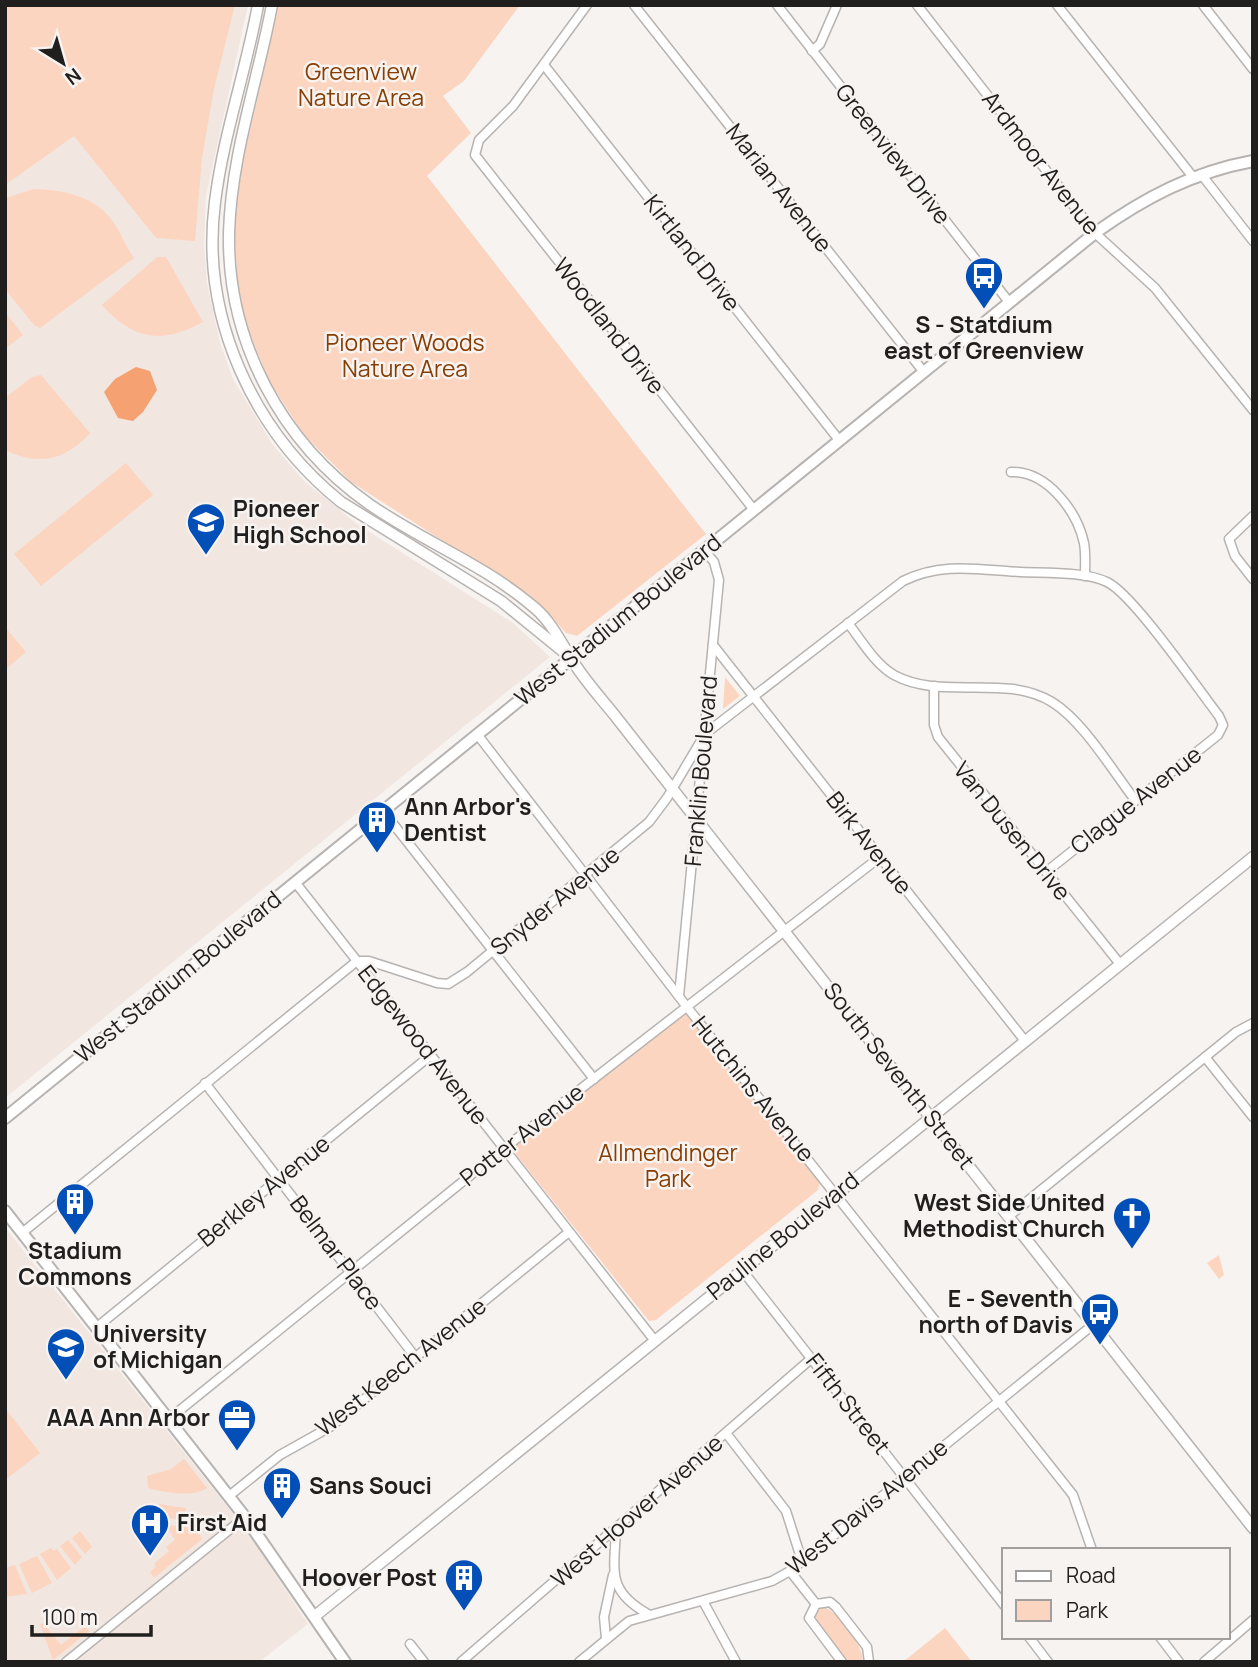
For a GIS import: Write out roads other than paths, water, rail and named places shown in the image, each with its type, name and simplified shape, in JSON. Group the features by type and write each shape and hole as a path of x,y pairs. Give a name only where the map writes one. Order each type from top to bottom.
{"main road":[{"name":"West Stadium Boulevard","path":"5,1118 1095,233 1142,200 1197,176 1253,161"},
{"path":"5,1211 245,1517 345,1662"}],"street":[{"name":"South Seventh Street","path":"258,5 219,176 213,234 218,293 241,374 268,423 322,486 341,502 501,601 571,658"},
{"name":"South Seventh Street","path":"272,5 238,160 229,233 229,260 239,317 265,390 295,433 348,488 370,505 464,560 531,604 559,634 571,658 1253,1528"},
{"path":"544,65 587,5"},
{"name":"Marian Avenue","path":"634,5 923,371"},
{"name":"Greenview Drive","path":"777,5 1009,302"},
{"path":"812,51 820,44 837,5"},
{"name":"Ardmoor Avenue","path":"918,5 1095,233 1156,288 1253,410"},
{"path":"1057,5 1253,241"},
{"path":"1203,5 1253,69"},
{"name":"Woodland Drive","path":"544,65 513,106 479,140 474,148 479,162 754,510"},
{"name":"Kirtland Drive","path":"544,65 839,440"},
{"path":"1011,472 1032,476 1063,500 1077,520 1085,545 1085,576"},
{"path":"1253,516 1232,534 1229,545 1253,579"},
{"name":"Franklin Boulevard","path":"679,996 698,821 719,580 713,562 704,550"},
{"name":"Snyder Avenue","path":"357,961 369,961 426,982 448,985 587,876 649,822 673,789 705,734 903,582 935,568 963,567 1085,576 1107,582 1120,592 1211,706 1223,725"},
{"path":"848,623 878,662 893,675 934,686 1011,689 1050,701 1069,715 1135,800"},
{"name":"Birk Avenue","path":"713,645 1025,1041"},
{"name":"Van Dusen Drive","path":"934,686 934,725 938,737 1120,964"},
{"name":"Clague Avenue","path":"1046,872 1210,741 1223,725"},
{"name":"Hutchins Avenue","path":"477,734 687,1007 1073,1495 1091,1548"},
{"path":"383,811 594,1079"},
{"name":"Potter Avenue","path":"169,1419 504,1148 880,857"},
{"name":"Pauline Boulevard","path":"314,1616 1253,857"},
{"name":"Edgewood Avenue","path":"295,882 655,1341"},
{"path":"22,1233 357,961"},
{"path":"1009,1216 1236,1032 1253,1023"},
{"name":"Berkley Avenue","path":"97,1326 431,1055"},
{"path":"1205,1057 1253,1117"},
{"name":"Belmar Place","path":"205,1083 416,1358"},
{"name":"West Keech Avenue","path":"229,1496 280,1455 330,1427 569,1232"},
{"name":"Fifth Street","path":"742,1270 1002,1602"},
{"name":"West Davis Avenue","path":"579,1662 622,1625 648,1614 772,1581 790,1571 1094,1324"},
{"name":"West Hoover Avenue","path":"461,1662 812,1358"},
{"path":"726,1433 786,1511 802,1561"},
{"path":"66,1662 245,1517"},
{"path":"606,1638 604,1617 613,1574 616,1530"},
{"path":"790,1571 816,1604"},
{"path":"613,1574 626,1600 648,1614"},
{"path":"703,1601 736,1662"},
{"path":"816,1604 830,1602 836,1607 867,1647 869,1662"},
{"path":"816,1604 809,1618 842,1662"},
{"path":"1204,1662 1253,1620"},
{"path":"1031,1639 1048,1662"},
{"path":"1162,1639 1179,1662"},
{"path":"410,1644 424,1662"}],"place":[{"name":"S - Statdium east of Greenview","path":"984,310"},
{"name":"Pioneer High School","path":"206,556"},
{"name":"Ann Arbor's Dentist","path":"377,854"},
{"name":"Stadium Commons","path":"75,1236"},
{"name":"West Side United Methodist Church","path":"1132,1250"},
{"name":"E - Seventh north of Davis","path":"1100,1346"},
{"name":"University of Michigan","path":"66,1381"},
{"name":"AAA Ann Arbor","path":"237,1452"},
{"name":"Sans Souci","path":"282,1520"},
{"name":"First Aid","path":"150,1557"},
{"name":"Hoover Post","path":"464,1612"}],"park label":[{"name":"Greenview Nature Area","path":"361,85"},
{"name":"Pioneer Woods Nature Area","path":"405,356"},
{"name":"Allmendinger Park","path":"668,1166"}]}
